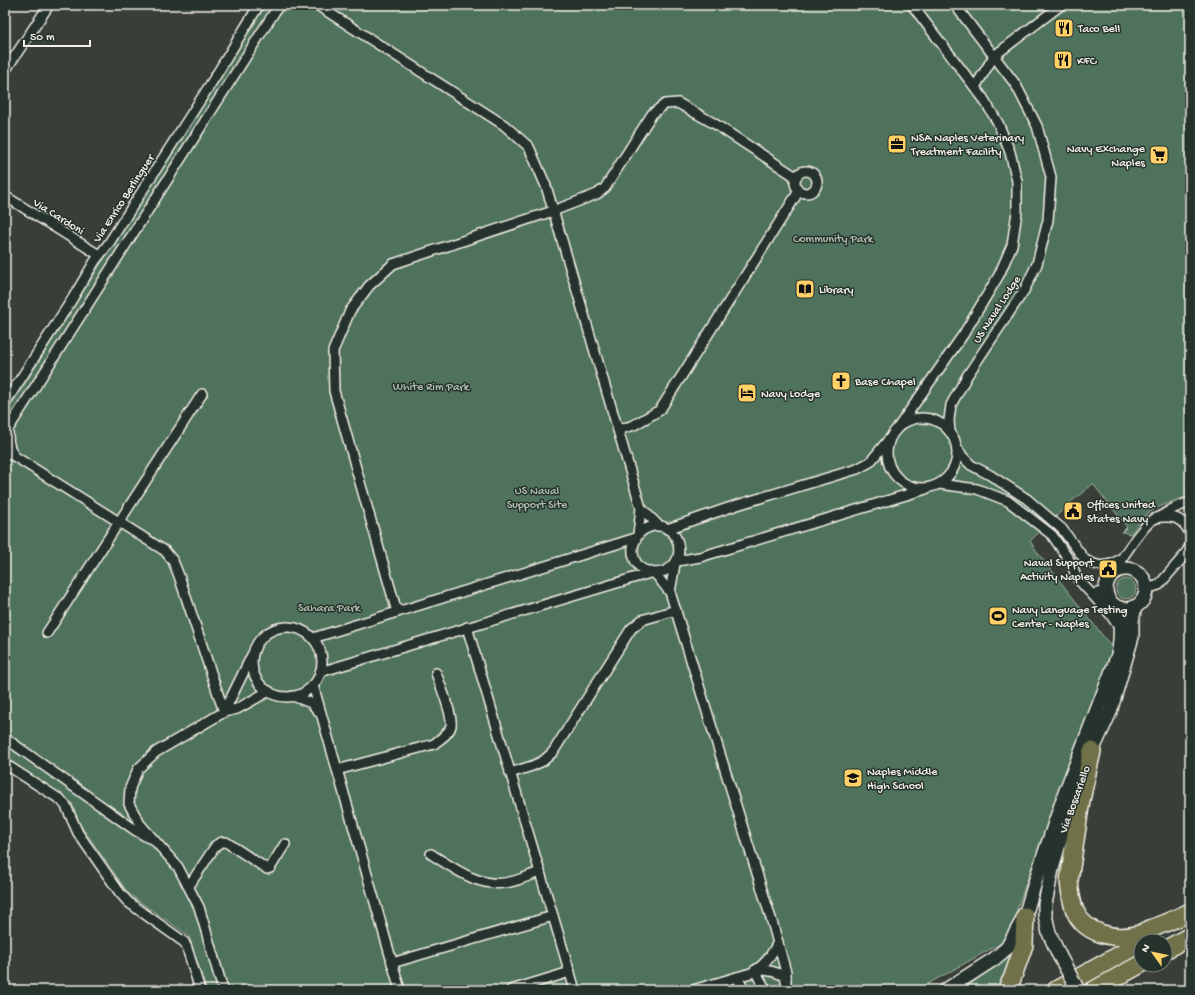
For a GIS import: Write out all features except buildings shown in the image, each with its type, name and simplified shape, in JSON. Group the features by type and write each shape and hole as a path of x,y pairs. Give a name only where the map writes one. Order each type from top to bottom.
{"highway":[{"path":"1092,751 1081,800 1070,881 1070,893 1075,912 1079,918 1094,930 1105,935 1117,937 1137,935 1190,914"},
{"path":"1158,933 1190,914"},
{"path":"1006,990 1012,980 1024,944 1025,916"},
{"path":"1173,946 1190,936"},
{"path":"1056,990 1133,947"},
{"path":"1094,990 1133,968"}],"street":[{"path":"5,71 49,5"},
{"name":"Via Enrico Berlinguer","path":"5,403 215,77 259,5"},
{"path":"224,712 173,561 165,551 9,454 6,431 279,5"},
{"path":"317,5 504,125 529,147 546,186 641,508 637,536 633,544 634,558 643,570 652,573 670,592 778,942 786,972 786,990"},
{"path":"313,638 637,536 647,528 663,528 857,469 870,462 899,426 963,335 999,275 1012,245 1017,212 1017,181 1010,152 998,123 975,87 912,5"},
{"name":"US Naval Lodge","path":"950,432 949,420 951,405 971,370 1025,289 1037,264 1048,220 1051,177 1037,126 1016,86 955,5"},
{"path":"975,87 994,56 1061,5"},
{"path":"397,612 334,391 334,351 350,311 369,286 393,264 553,211 597,194 605,188 652,114 665,104 678,103 714,124 796,177"},
{"path":"808,171 814,174 818,180 817,187 812,192 805,194 799,191 795,186 796,177 801,172 808,171"},
{"path":"618,430 634,426 660,410 799,191"},
{"name":"Via Cardoni","path":"5,196 99,256"},
{"path":"48,633 202,394"},
{"path":"320,672 652,573 660,573 676,562 700,557 926,489 939,484 948,478 954,469 957,459 955,440 950,432 942,424 932,419 920,418 909,420 899,426"},
{"path":"889,439 886,449 886,460 896,479 905,485 926,489"},
{"path":"957,448 963,458 971,465 1028,499 1062,529 1085,560 1102,566 1112,564 1121,559"},
{"path":"939,484 977,489 1008,501 1052,535 1072,564 1076,577 1110,614 1122,632"},
{"path":"1112,574 1117,570 1124,568 1136,571 1141,575 1145,580 1146,590 1144,599 1140,604 1127,609 1114,605 1109,600 1106,592 1108,580 1121,559 1152,519 1190,502"},
{"path":"641,508 663,528 673,533 677,540 679,554 670,592"},
{"path":"1160,516 1174,517 1184,523 1190,533"},
{"path":"1146,590 1159,585 1184,556 1190,546"},
{"path":"1092,594 1106,592"},
{"name":"Via Boscariello","path":"1078,990 1049,933 1045,915 1046,898 1052,869 1066,818 1092,751 1110,712 1121,678 1132,637 1132,621 1135,607"},
{"name":"Via Boscariello","path":"946,990 994,959 1007,948 1025,916 1065,793 1118,655 1122,632 1120,608"},
{"path":"510,773 543,761 552,752 630,629 642,620 676,610"},
{"path":"224,712 256,646 263,637 272,630 282,627 294,627 304,631 313,638 319,648 322,660 320,672 313,685 304,692 293,696 276,695 261,684 256,676 253,666 253,656 256,646"},
{"path":"467,627 575,990"},
{"path":"337,770 434,744 445,736 451,726 450,714 436,673"},
{"path":"313,685 400,990"},
{"path":"223,990 199,907 178,867 140,824 129,804 130,788 138,769 156,752 224,712 237,709 269,691"},
{"path":"293,696 311,703 322,715"},
{"path":"5,738 135,830 154,840"},
{"path":"5,764 61,800 66,806 78,834 128,902 184,942 200,990"},
{"path":"189,886 216,845 222,842 226,842 267,869 270,868 285,844"},
{"path":"431,854 462,874 486,883 500,884 511,882 540,872"},
{"path":"392,963 553,916"},
{"path":"754,972 766,962 778,942"},
{"path":"693,990 754,972 769,970 786,977"},
{"path":"511,990 570,972"},
{"path":"754,972 766,990"},
{"path":"737,977 744,990"}],"green space":[{"name":"US Naval Support Site","path":"265,5 1190,5 1190,495 1151,511 1142,518 1131,534 1122,532 1127,527 1093,484 1072,501 1030,541 1114,650 1090,719 1063,779 1017,909 1012,937 917,990 206,990 189,936 129,894 79,823 72,803 5,757 5,415"},
{"path":"1126,579 1133,582 1136,589 1133,596 1126,599 1119,596 1116,589 1119,582"},
{"path":"1020,939 1005,977 996,990 962,990 1011,955"}],"place":[{"name":"Taco Bell","path":"1064,28"},
{"name":"KFC","path":"1063,60"},
{"name":"NSA Naples Veterinary Treatment Facility","path":"897,144"},
{"name":"Navy Exchange Naples","path":"1159,155"},
{"name":"Library","path":"805,289"},
{"name":"Base Chapel","path":"841,381"},
{"name":"Navy Lodge","path":"747,393"},
{"name":"Offices United States Navy","path":"1073,511"},
{"name":"Naval Support Activity Naples","path":"1108,569"},
{"name":"Navy Language Testing Center - Naples","path":"998,616"},
{"name":"Naples Middle High School","path":"853,778"}],"park label":[{"name":"Community Park","path":"833,238"},
{"name":"White Rim Park","path":"431,386"},
{"name":"Sahara Park","path":"329,607"}]}
